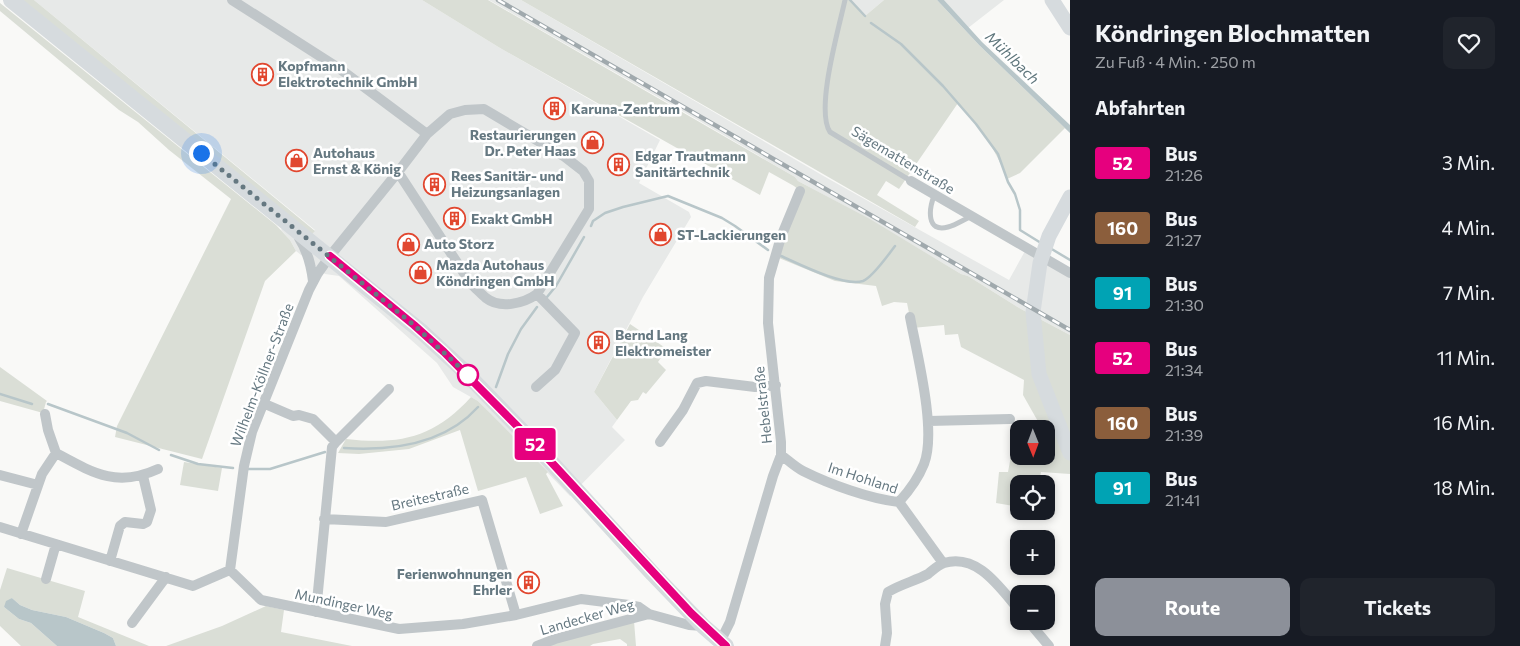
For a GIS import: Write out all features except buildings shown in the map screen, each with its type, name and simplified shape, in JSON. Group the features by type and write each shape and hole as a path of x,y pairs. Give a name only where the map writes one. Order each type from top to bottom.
{"main road":[{"path":"11,0 422,332 462,369 528,437 723,644"}],"street":[{"path":"232,0 340,69 427,134"},
{"path":"1052,0 1070,28"},
{"name":"Wilhelm-Köllner-Straße","path":"230,570 244,466 252,432 265,404 313,281 330,256 427,134 450,114 465,110 484,110 565,157 589,181 589,209 537,294"},
{"path":"398,172 472,284 487,299 498,304 513,304 530,300 537,294 575,334 555,370 536,387"},
{"name":"Sägemattenstraße","path":"910,182 1070,272"},
{"name":"Hebelstraße","path":"723,644 781,455 776,385 768,323 769,278 781,236 800,191"},
{"path":"1070,198 1049,236 1038,270 1033,312 1039,374 1070,453"},
{"path":"290,224 305,247 313,281"},
{"path":"899,502 910,490 924,464 928,449 929,421 910,317"},
{"path":"660,442 683,410 697,383 706,381 756,387 776,385"},
{"path":"316,612 332,447 389,389"},
{"path":"265,404 293,416 299,415 313,419 336,442"},
{"path":"45,414 56,453 95,474 126,478 143,476 158,469"},
{"path":"929,421 1010,419"},
{"path":"21,534 42,474 56,453"},
{"name":"Im Hohland","path":"781,455 802,471 850,490 899,502 943,563"},
{"path":"0,475 38,485"},
{"path":"110,560 120,526 125,522 143,524 147,522 151,510 143,476"},
{"name":"Breitestraße","path":"324,519 386,522 482,500 516,615"},
{"path":"0,527 193,586 230,570"},
{"path":"46,580 56,544"},
{"path":"885,646 887,633 885,604 888,592 926,574 943,563 958,561 972,564 994,581 1010,600"},
{"name":"Mundinger Weg","path":"230,570 261,600 399,629 463,624 516,615 581,599 640,607 649,614"},
{"path":"132,623 166,577"},
{"name":"Landecker Weg","path":"537,646 555,639 649,614 689,625 704,626"},
{"path":"1036,630 1049,646"}],"lane":[{"name":"Sägemattenstraße","path":"845,0 833,50 827,89 825,104 827,127 830,132 910,182"},
{"path":"934,196 929,212 936,226 942,228 951,227 970,217"}],"shaded area":[{"path":"15,0 34,0 315,231 309,237"},
{"path":"34,0 422,0 500,48 660,140 639,183 689,212 691,217 643,297 594,392 617,420 612,427 625,440 570,496 478,401 453,387 437,363 339,276 325,274 296,251 290,240 281,230 288,220 309,237 315,230"},
{"path":"422,0 488,0 795,177 798,181 870,219 1021,309 1070,335 1070,474 1041,472 1040,475 1010,475 1010,505 996,503 999,472 1008,472 1010,461 1010,465 1055,465 1055,420 1037,420 1023,395 1024,380 961,347 958,334 945,335 944,325 912,328 907,303 894,302 882,306 876,286 835,281 774,256 800,191 794,186 769,172 760,195 500,48"},
{"path":"489,0 521,0 827,178 1009,280 1025,251 1070,278 1070,335 1021,309 869,219 798,181 795,177"},
{"path":"521,0 850,0 865,16 884,0 937,0 979,45 1065,128 1020,173 1007,179 987,138 958,103 899,189 886,181 877,195 919,221 915,227"},
{"path":"850,0 884,0 865,16"},
{"path":"937,0 944,0 982,42 1070,125 1070,133 979,45"},
{"path":"944,0 1004,0 968,28"},
{"path":"0,3 276,225 290,240 296,251 265,281 202,459 115,437 117,426 231,199 169,150 138,122 119,110 0,11"},
{"path":"630,324 667,349 658,362 666,370 646,394 643,392 638,400 631,401 617,420 594,392"},
{"path":"0,367 47,401 43,413 0,401"},
{"path":"471,397 478,401 548,472 546,474 563,506 540,514 526,477 478,491 460,430 409,449 359,454 338,453 346,439 383,441 414,436 429,430 457,411"},
{"path":"184,462 222,468 218,491 180,485"},
{"path":"7,568 85,591 78,617 149,646 116,646 113,638 104,633 66,617 32,610 20,605 12,598 4,607 19,619 31,623 57,646 21,646 0,626 0,590"},
{"path":"12,598 20,605 32,610 66,617 104,633 113,638 116,646 57,646 31,623 19,619 4,607 6,601"},
{"path":"266,606 284,610 281,632 352,646 166,646 222,626"},
{"path":"634,621 636,646 627,646 620,639 590,646 541,646"}],"waterway":[{"path":"850,0 865,16"},
{"path":"871,23 901,44 943,86 976,124 998,154 1008,182 1015,194 1020,210 1020,230 1041,243"},
{"path":"591,226 593,221 605,213 668,196 722,218 768,250"},
{"path":"547,297 556,286 584,237"},
{"path":"781,256 833,278 855,282 867,279 895,246"},
{"path":"1050,248 1070,260"},
{"path":"496,387 508,354 521,329 537,307"},
{"path":"0,394 32,404"},
{"path":"48,404 127,433 159,450"},
{"path":"344,448 380,448 416,443 449,430 478,407"},
{"path":"248,469 270,469 325,452"},
{"path":"171,455 198,464 233,468"}],"railway":[{"path":"498,0 1070,330"}],"bus line":[{"name":"52","path":"330,256 444,352 528,437 653,574 726,646"}],"place":[{"name":"Kopfmann Elektrotechnik GmbH","path":"262,74"},
{"name":"Karuna-Zentrum","path":"555,109"},
{"name":"Restaurierungen Dr. Peter Haas","path":"592,143"},
{"name":"Autohaus Ernst & König","path":"297,161"},
{"name":"Edgar Trautmann Sanitärtechnik","path":"619,164"},
{"name":"Rees Sanitär- und Heizungsanlagen","path":"435,184"},
{"name":"Exakt GmbH","path":"455,219"},
{"name":"ST-Lackierungen","path":"661,235"},
{"name":"Auto Storz","path":"408,244"},
{"name":"Mazda Autohaus Köndringen GmbH","path":"420,273"},
{"name":"Bernd Lang Elektromeister","path":"599,343"},
{"name":"Ferienwohnungen Ehrler","path":"528,582"}],"route":[{"path":"201,153 414,325 468,375"}],"water label":[{"name":"Mühlbach","path":"1012,58"}]}
